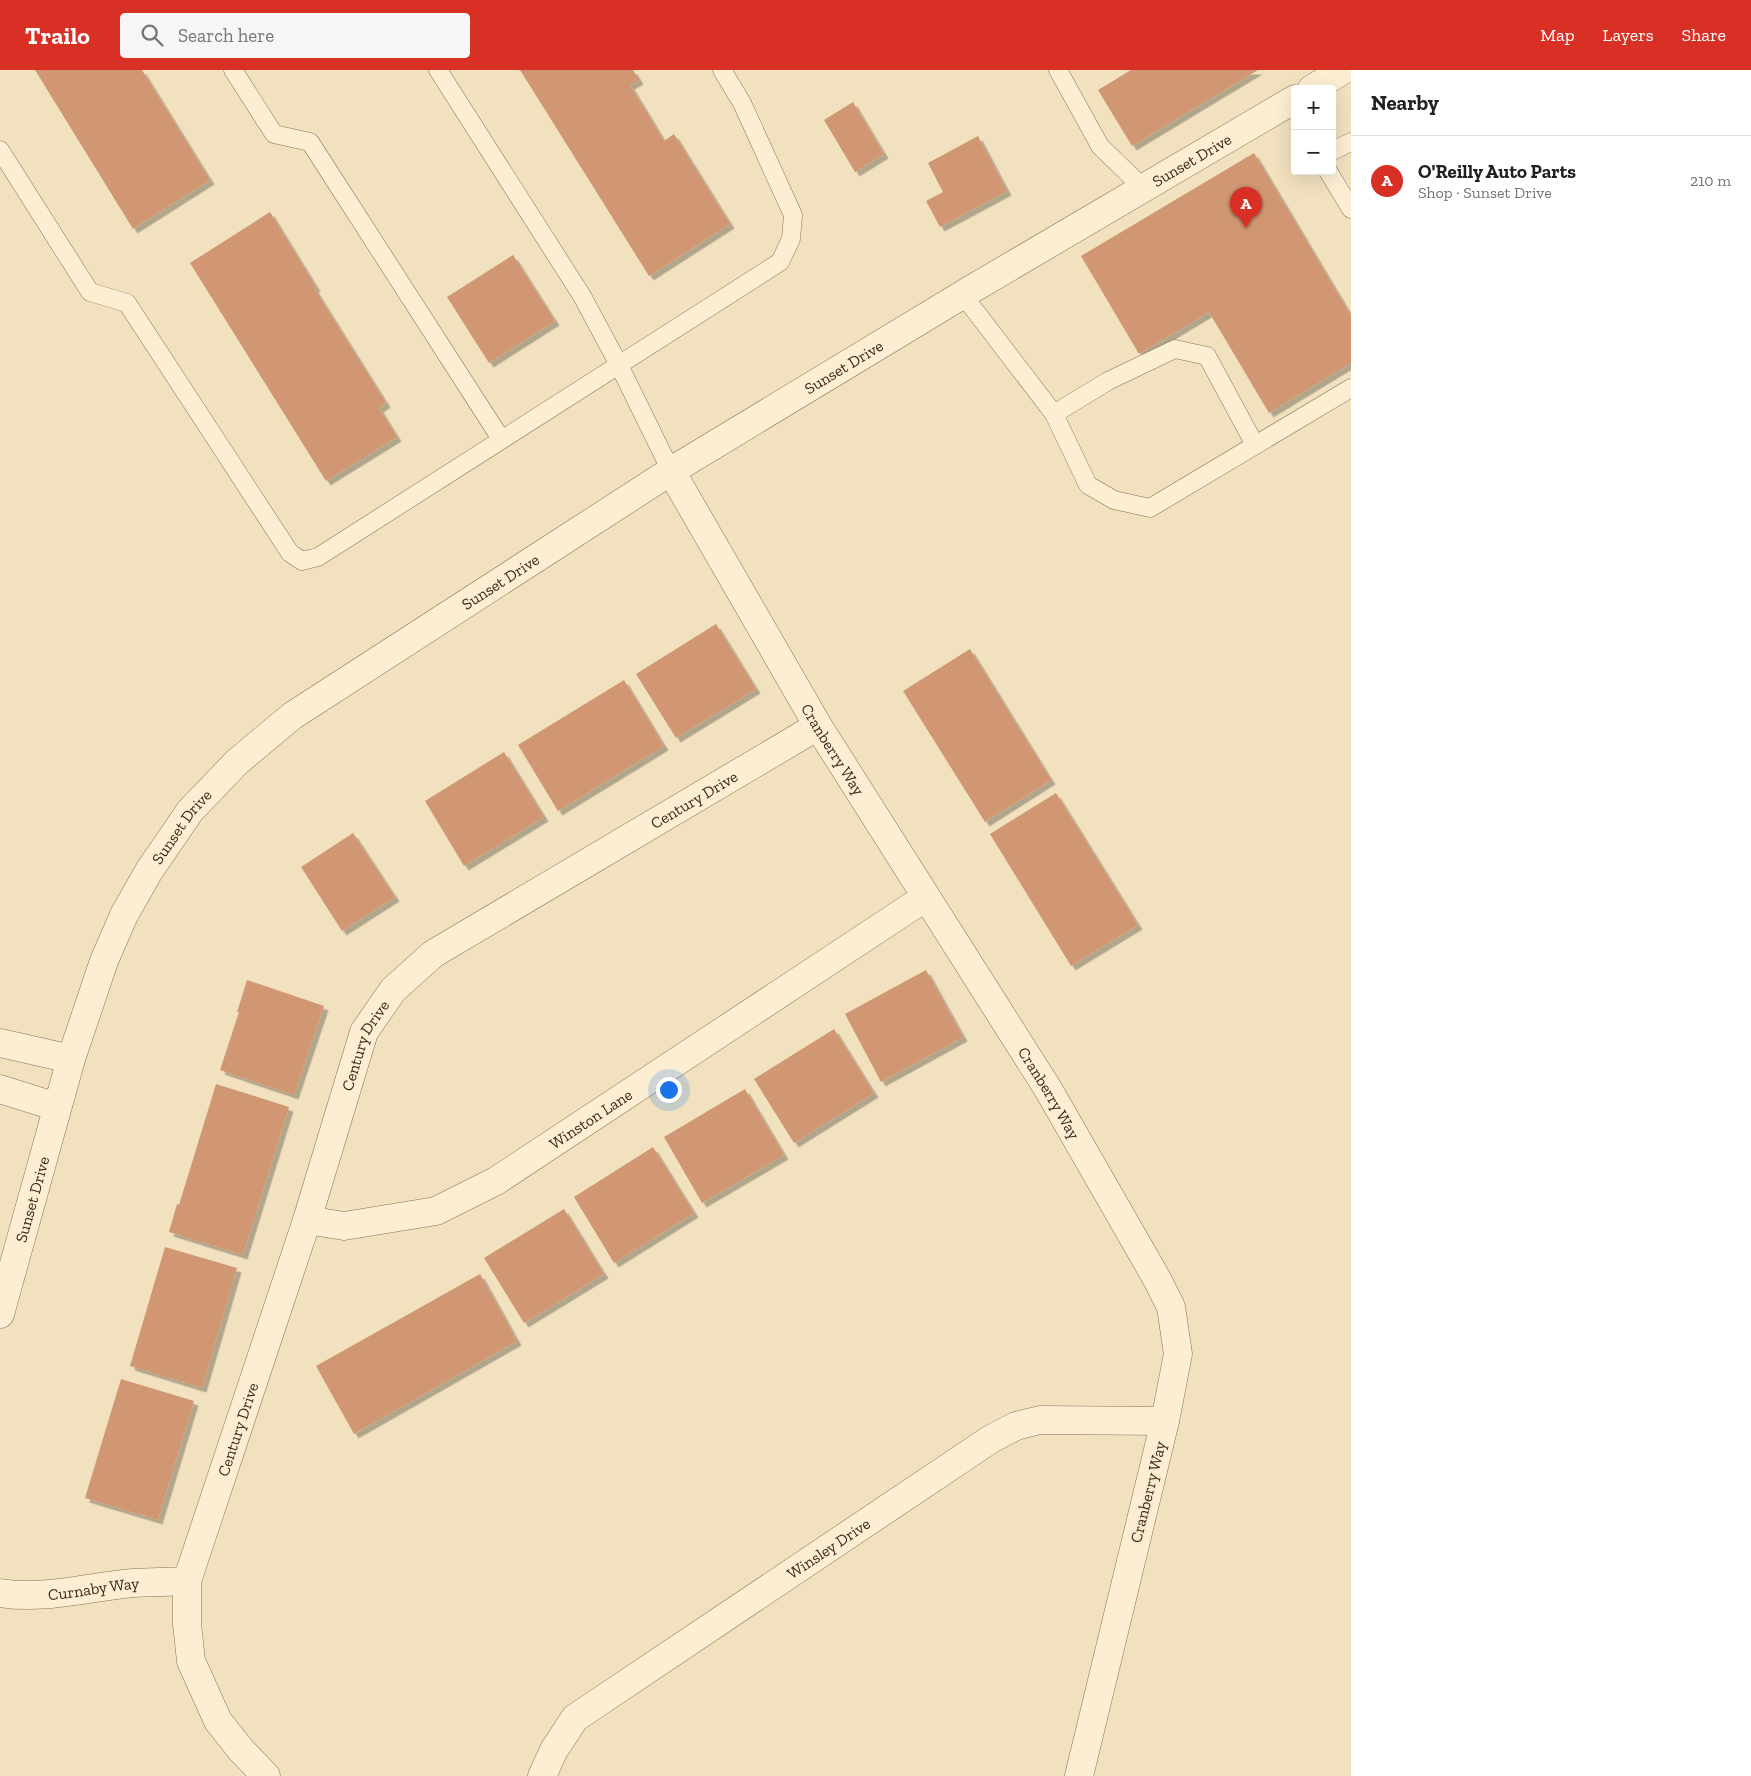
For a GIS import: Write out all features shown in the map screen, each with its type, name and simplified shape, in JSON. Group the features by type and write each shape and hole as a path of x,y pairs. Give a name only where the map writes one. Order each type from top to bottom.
{"street":[{"path":"1319,85 1344,70"},
{"name":"Sunset Drive","path":"0,1314 71,1059 104,961 124,915 149,871 190,811 237,762 292,716 671,471 963,295 1291,101"},
{"name":"Cranberry Way","path":"671,471 818,726 1048,1089 1157,1279 1171,1307 1178,1354 1165,1421 1079,1776"},
{"name":"Century Drive","path":"187,1581 307,1220 364,1032 393,990 433,954 818,726"},
{"name":"Winston Lane","path":"307,1220 344,1226 436,1211 496,1181 926,898"},
{"path":"0,1044 71,1059"},
{"path":"0,1089 57,1107"},
{"name":"Winsley Drive","path":"542,1776 554,1750 575,1718 991,1439 1016,1426 1040,1420 1165,1421"},
{"path":"187,1581 187,1624 191,1661 218,1721 241,1750 266,1776"},
{"name":"Curnaby Way","path":"0,1593 19,1596 60,1593 133,1583 187,1581"}],"lane":[{"path":"233,70 274,134 310,142 501,439"},
{"path":"438,70 582,296 619,365 671,471"},
{"path":"0,150 90,292 127,303 290,553 302,561 318,557 780,262 791,240 793,215 742,103 722,70"},
{"path":"1058,70 1100,146 1143,188"},
{"path":"1344,70 1351,79"},
{"path":"1336,149 1351,142"},
{"path":"1330,175 1351,208"},
{"path":"963,295 1054,414 1088,485 1114,500 1150,508 1351,388"},
{"path":"1054,414 1108,381 1175,349 1207,356 1255,445"}],"building":[{"path":"35,70 142,70 210,180 133,229"},
{"path":"520,70 633,70 639,80 630,85 664,141 674,134 730,224 649,276"},
{"path":"1131,70 1258,70 1132,146 1098,90"},
{"path":"853,102 884,154 855,172 824,120"},
{"path":"978,136 1007,191 940,227 926,201 943,192 928,163"},
{"path":"1254,153 1351,316 1351,363 1269,413 1209,312 1139,354 1081,256"},
{"path":"270,212 316,287 314,288 386,403 379,408 397,437 326,481 190,263"},
{"path":"513,255 555,321 489,363 447,297"},
{"path":"716,624 756,689 676,738 636,674"},
{"path":"970,649 1051,780 985,822 903,691"},
{"path":"624,680 664,746 558,811 518,745"},
{"path":"504,752 544,817 464,866 425,801"},
{"path":"1056,793 1138,925 1071,966 990,834"},
{"path":"353,833 395,897 342,931 301,867"},
{"path":"926,970 963,1037 881,1082 845,1014"},
{"path":"247,980 324,1006 294,1095 220,1070 239,1012 237,1012"},
{"path":"834,1029 874,1093 794,1143 754,1079"},
{"path":"216,1084 289,1107 243,1255 169,1232"},
{"path":"745,1089 784,1155 702,1203 664,1137"},
{"path":"653,1147 694,1213 614,1263 574,1197"},
{"path":"564,1209 604,1274 524,1323 484,1258"},
{"path":"165,1247 237,1268 202,1388 130,1366"},
{"path":"480,1274 517,1341 354,1434 316,1366"},
{"path":"121,1379 194,1401 158,1520 85,1498"}],"place":[{"name":"O'Reilly Auto Parts","path":"1246,228"}]}
